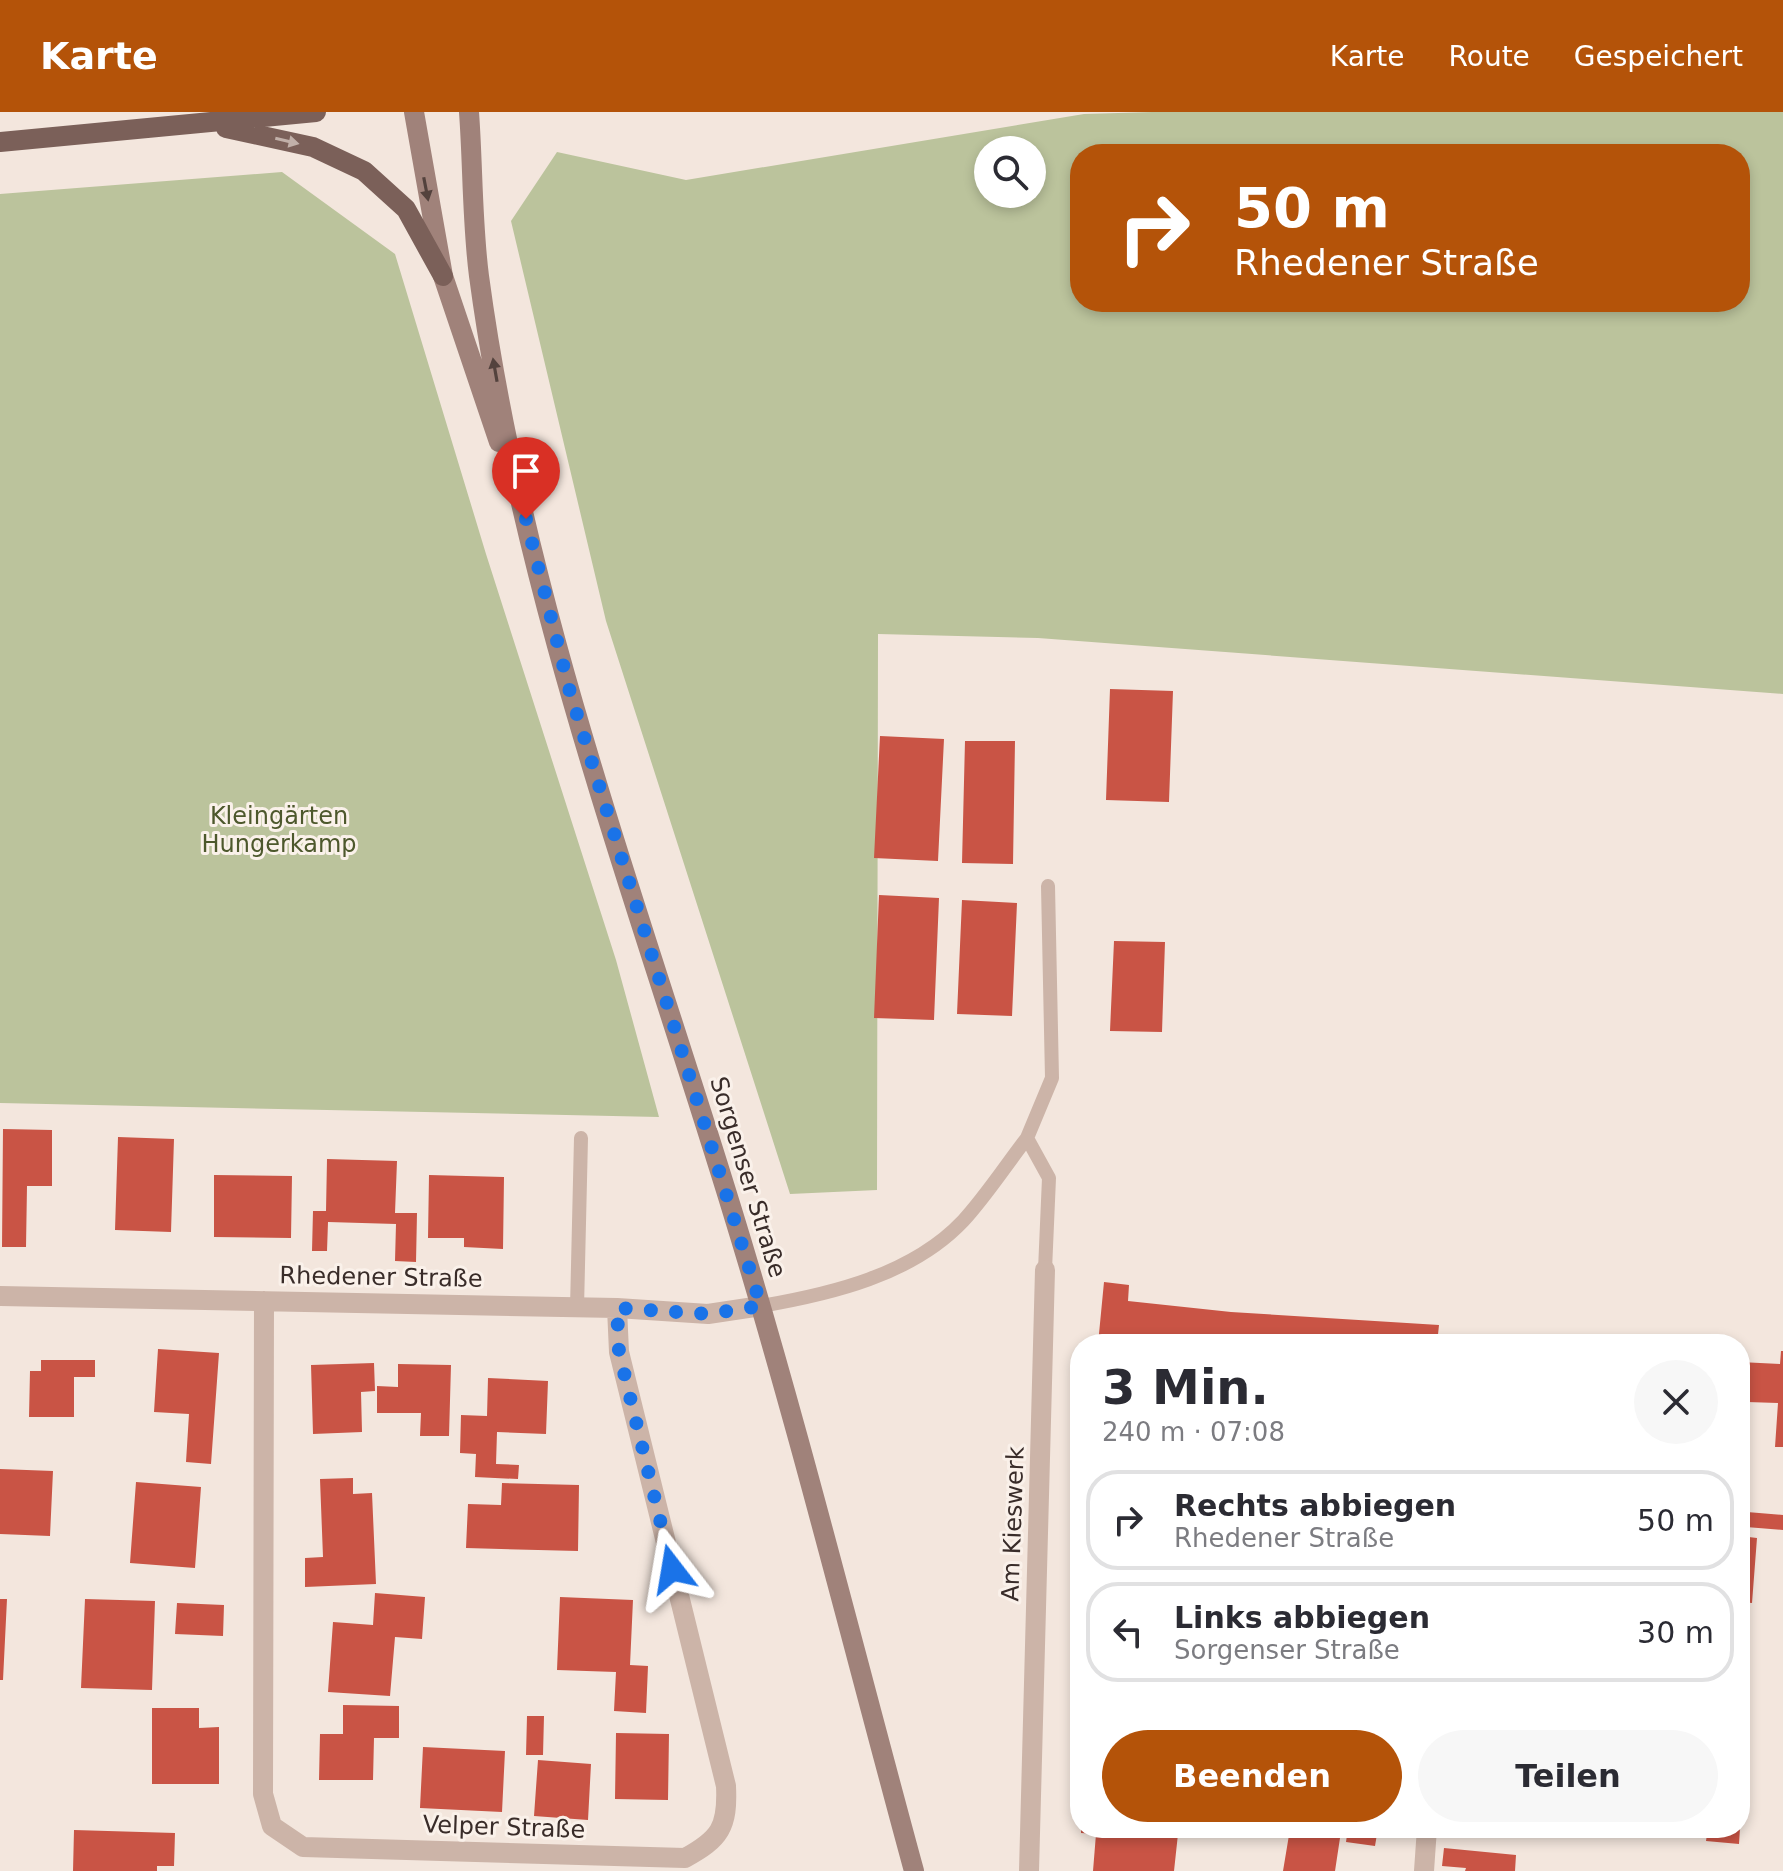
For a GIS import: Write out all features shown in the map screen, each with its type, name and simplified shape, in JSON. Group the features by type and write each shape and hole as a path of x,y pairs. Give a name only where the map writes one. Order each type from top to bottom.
{"main road":[{"path":"0,142 316,112"},
{"path":"414,112 443,276 480,390 522,502"},
{"path":"469,112 479,273 522,502"},
{"path":"211,124 313,147 364,171 406,209 443,276"},
{"name":"Sorgenser Straße","path":"522,502 570,692 761,1306 914,1871"}],"street":[{"name":"Am Kieswerk","path":"1029,1871 1045,1270"},
{"name":"Rhedener Straße","path":"0,1296 617,1308 708,1314 761,1306"},
{"name":"Velper Straße","path":"264,1301 263,1794 272,1826 303,1847 685,1858 705,1847 720,1833 727,1808 726,1786 619,1352 617,1308"},
{"path":"1424,1871 1426,1838"}],"lane":[{"path":"761,1306 859,1283 927,1253 963,1221 1027,1138 1052,1078 1048,886"},
{"path":"577,1308 581,1138"},
{"name":"Am Kieswerk","path":"1027,1138 1049,1178 1045,1270"}],"green space":[{"path":"1783,112 1783,694 1038,638 878,634 877,1190 790,1194 606,621 511,221 557,152 686,180 1084,114"},
{"name":"Kleingärten Hungerkamp","path":"282,172 395,254 486,554 616,960 659,1117 0,1103 0,194"}],"building":[{"path":"1110,689 1173,691 1169,802 1106,800"},
{"path":"880,736 944,739 938,861 874,858"},
{"path":"965,741 1015,741 1013,864 962,863"},
{"path":"879,895 939,898 934,1020 874,1018"},
{"path":"962,900 1017,903 1012,1016 957,1014"},
{"path":"1114,941 1165,942 1162,1032 1110,1031"},
{"path":"3,1129 52,1130 52,1186 27,1186 26,1247 2,1247"},
{"path":"118,1137 174,1139 171,1232 115,1230"},
{"path":"327,1159 397,1161 395,1213 417,1213 416,1262 395,1261 396,1224 328,1222 327,1251 312,1251 313,1211 326,1211"},
{"path":"214,1175 292,1176 291,1238 214,1237"},
{"path":"429,1175 504,1177 503,1249 464,1247 464,1238 428,1238"},
{"path":"1104,1282 1129,1285 1128,1301 1231,1312 1439,1325 1438,1334 1099,1334"},
{"path":"158,1349 219,1353 211,1464 186,1462 189,1414 154,1412"},
{"path":"1783,1351 1783,1447 1775,1447 1778,1403 1750,1402 1750,1362 1780,1364"},
{"path":"41,1360 95,1360 95,1377 74,1377 74,1417 29,1417 30,1371 41,1371"},
{"path":"374,1363 375,1391 361,1392 362,1432 313,1434 311,1365"},
{"path":"398,1364 451,1365 449,1436 420,1436 421,1413 377,1413 377,1386 398,1387"},
{"path":"488,1378 548,1381 546,1434 497,1432 496,1464 519,1465 518,1479 475,1477 476,1454 460,1453 461,1415 487,1416"},
{"path":"0,1469 53,1471 50,1536 0,1534"},
{"path":"353,1478 353,1494 372,1493 376,1584 305,1587 305,1558 323,1557 320,1479"},
{"path":"136,1482 201,1487 195,1568 130,1563"},
{"path":"502,1483 579,1485 578,1551 466,1548 468,1504 501,1505"},
{"path":"1750,1512 1783,1515 1783,1530 1750,1527"},
{"path":"1750,1537 1757,1538 1750,1603"},
{"path":"375,1593 425,1597 422,1639 395,1637 390,1696 328,1692 333,1622 373,1625"},
{"path":"560,1597 633,1600 630,1665 648,1666 646,1713 614,1711 616,1672 557,1670"},
{"path":"0,1599 7,1599 3,1680 0,1680"},
{"path":"85,1599 155,1601 152,1690 81,1688"},
{"path":"177,1603 224,1605 223,1636 175,1634"},
{"path":"343,1705 399,1706 399,1738 374,1738 373,1780 319,1780 320,1734 343,1734"},
{"path":"152,1708 199,1708 199,1728 219,1727 219,1784 152,1784"},
{"path":"527,1716 544,1716 543,1755 526,1755"},
{"path":"616,1733 669,1734 668,1800 615,1799"},
{"path":"423,1747 505,1751 502,1812 420,1808"},
{"path":"538,1760 591,1764 588,1820 534,1816"},
{"path":"74,1830 175,1833 174,1866 157,1866 157,1871 73,1871"},
{"path":"1096,1838 1178,1838 1174,1871 1093,1871"},
{"path":"1288,1838 1340,1838 1335,1871 1283,1871"},
{"path":"1347,1838 1376,1838 1375,1846 1346,1842"},
{"path":"1706,1838 1739,1838 1739,1844 1706,1841"},
{"path":"1444,1848 1516,1855 1515,1871 1465,1871 1466,1868 1442,1866"}],"route":[{"path":"526,519 570,692 761,1306 708,1314 617,1308 619,1352 672,1569"}]}
